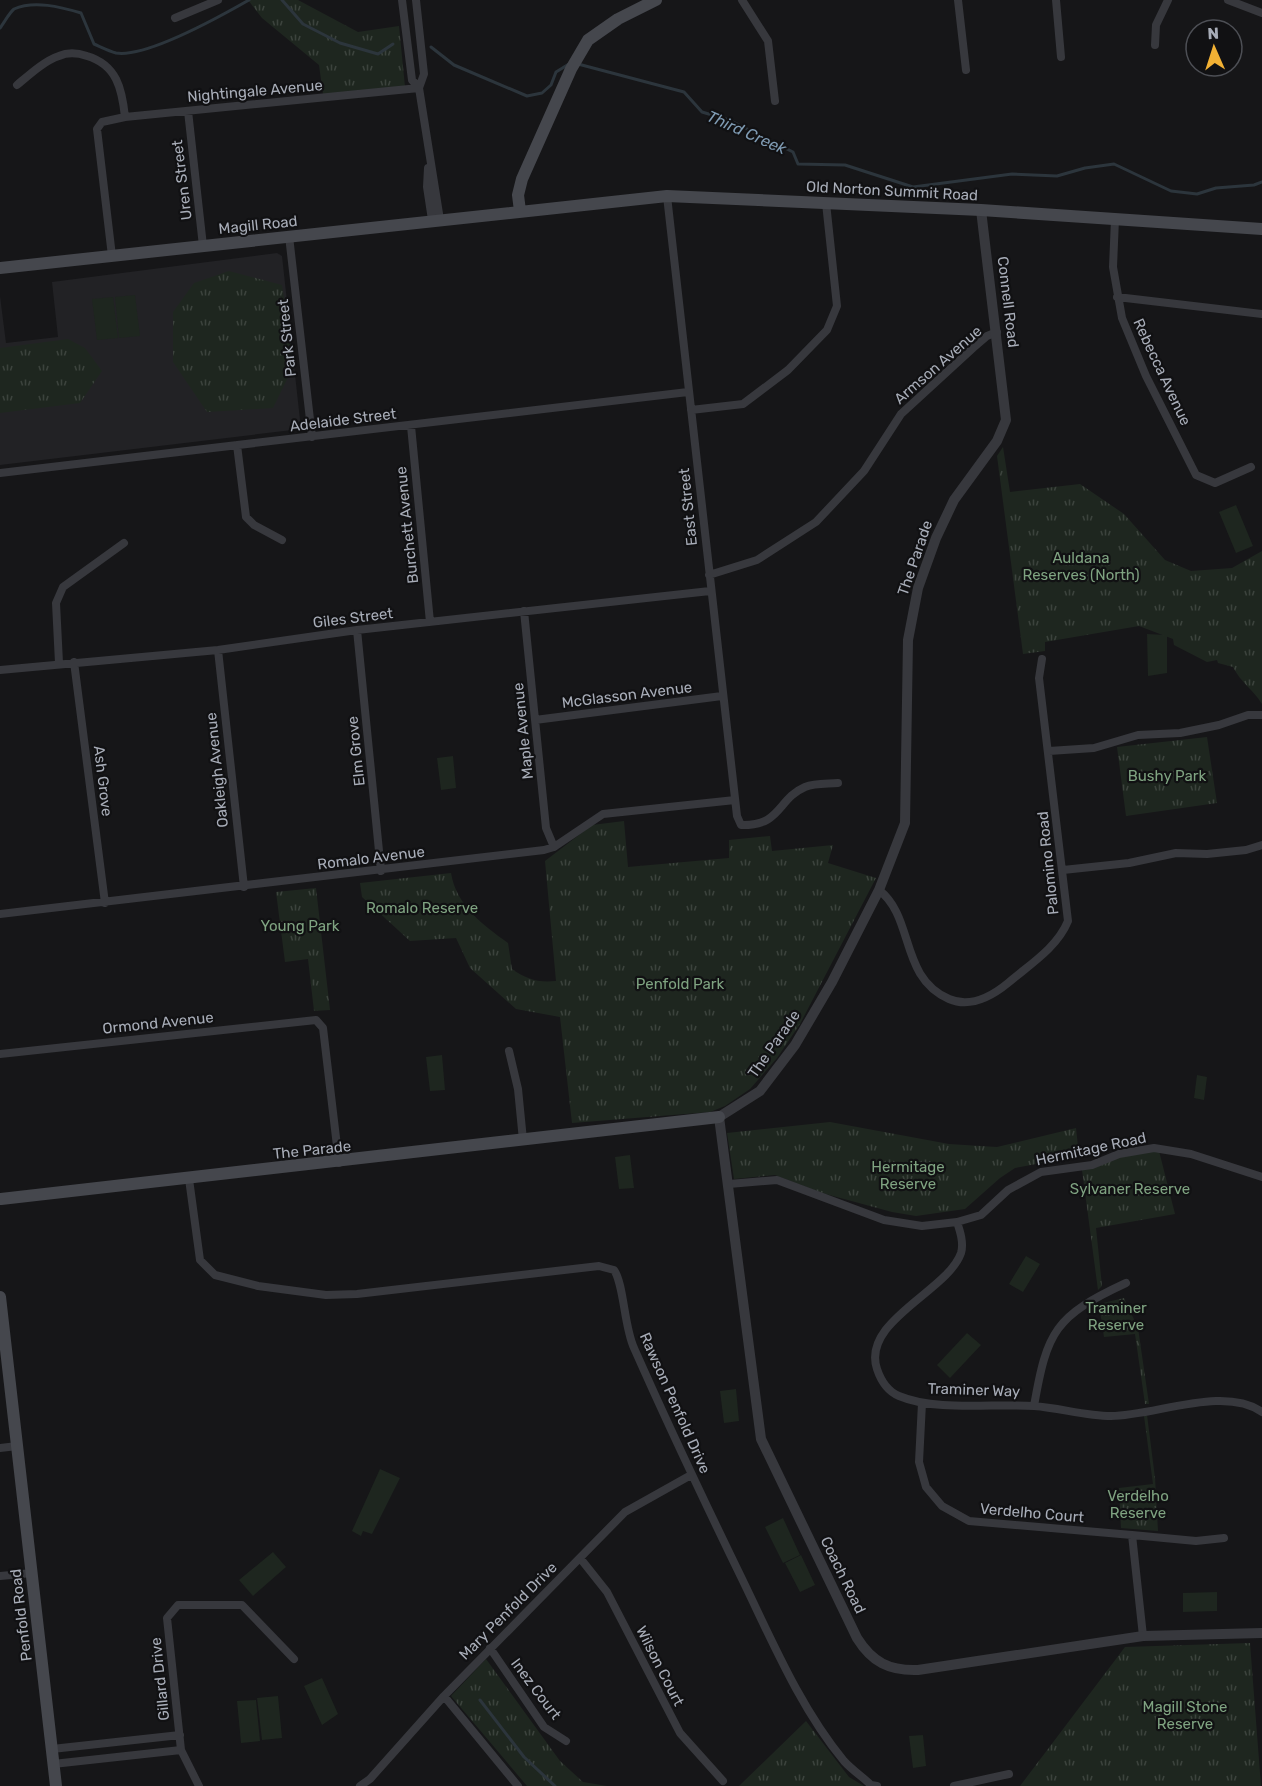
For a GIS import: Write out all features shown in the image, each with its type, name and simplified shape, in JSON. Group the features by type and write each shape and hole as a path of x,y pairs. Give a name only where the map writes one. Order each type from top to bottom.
{"main road":[{"path":"520,211 519,186 580,52 600,30 656,0"},
{"name":"Old Norton Summit Road","path":"520,211 667,196 981,210 1262,229"},
{"name":"Magill Road","path":"0,268 520,211"},
{"name":"The Parade","path":"0,1201 719,1117"},
{"name":"Penfold Road","path":"0,1297 56,1786"}],"street":[{"path":"175,18 218,0"},
{"path":"402,0 412,80 419,88"},
{"path":"416,0 424,74 419,88 429,162 427,187 436,220"},
{"path":"742,0 753,21 768,41 775,100"},
{"path":"958,0 966,70"},
{"path":"1056,0 1061,57"},
{"path":"1155,45 1156,25 1168,0"},
{"path":"1228,0 1262,13"},
{"path":"17,85 58,56 77,53 97,59 109,66 116,76 123,96 125,117"},
{"name":"Nightingale Avenue","path":"112,256 98,129 107,120 419,88"},
{"name":"Uren Street","path":"188,111 203,246"},
{"name":"East Street","path":"667,196 737,816 741,825 756,825 772,818 803,788 838,783"},
{"path":"691,410 743,404 788,370 827,330 837,306 826,203"},
{"name":"Connell Road","path":"981,210 1004,397"},
{"name":"Rebecca Avenue","path":"1115,219 1113,267 1122,318 1146,376 1196,475 1215,483 1251,467"},
{"name":"Park Street","path":"289,236 312,437"},
{"path":"1117,297 1262,314"},
{"name":"Armson Avenue","path":"709,575 757,560 816,522 864,471 901,414 980,342 997,332"},
{"name":"Adelaide Street","path":"0,473 688,392"},
{"name":"The Parade","path":"719,1117 760,1091 795,1045 829,989 879,890 905,823 908,640 918,588 936,538 954,500 1004,429 1007,412 1004,397"},
{"name":"Burchett Avenue","path":"411,426 430,622"},
{"path":"237,445 246,517 254,525 282,540"},
{"path":"59,663 56,603 63,587 124,543"},
{"name":"Giles Street","path":"0,670 218,650 357,630 710,591"},
{"name":"Maple Avenue","path":"524,611 546,828 554,847"},
{"name":"Elm Grove","path":"357,630 381,870"},
{"name":"Oakleigh Avenue","path":"218,650 244,887"},
{"name":"Palomino Road","path":"879,890 892,906 918,974 938,994 961,1004 980,1000 1002,988 1062,936 1068,921 1040,678 1042,660"},
{"name":"Ash Grove","path":"74,662 105,903"},
{"name":"McGlasson Avenue","path":"535,720 722,696"},
{"path":"1049,751 1094,748 1138,735 1180,733 1219,725 1248,715 1262,715"},
{"name":"Romalo Avenue","path":"0,914 544,850 554,847 603,814 735,800"},
{"path":"1063,870 1129,863 1176,853 1207,855 1246,850 1262,844"},
{"name":"Ormond Avenue","path":"0,1054 312,1020 320,1022 323,1028 339,1163"},
{"path":"509,1051 518,1089 523,1140"},
{"name":"Coach Road","path":"719,1117 761,1439 850,1625 869,1655 887,1667 918,1670 1143,1636 1262,1633"},
{"name":"Hermitage Road","path":"729,1184 777,1180 884,1220 922,1226 957,1222 981,1215 1008,1190 1041,1172 1092,1165 1119,1154 1154,1148 1191,1154 1262,1177"},
{"name":"Rawson Penfold Drive","path":"189,1179 200,1260 215,1275 258,1286 326,1295 599,1266 614,1270 618,1277 623,1312 632,1343 691,1475 771,1638 815,1720 845,1762 872,1785 877,1786"},
{"name":"Traminer Way","path":"957,1222 962,1237 961,1253 950,1268 896,1319 877,1345 876,1366 883,1384 897,1396 922,1402 1034,1406 1111,1416 1211,1401 1253,1406 1262,1412"},
{"path":"1034,1406 1046,1347 1058,1327 1086,1303 1126,1283"},
{"name":"Verdelho Court","path":"922,1402 919,1462 926,1487 942,1506 969,1521 1196,1541 1224,1538"},
{"path":"0,1448 17,1446"},
{"name":"Mary Penfold Drive","path":"360,1786 370,1779 444,1695 625,1512 691,1475"},
{"path":"1132,1535 1143,1636"},
{"name":"Wilson Court","path":"580,1558 607,1592 680,1733 723,1781"},
{"path":"0,1576 32,1573"},
{"name":"Gillard Drive","path":"181,1750 167,1617 178,1605 242,1605 294,1659"},
{"name":"Inez Court","path":"490,1648 544,1727 566,1741"},
{"path":"444,1695 518,1786"},
{"path":"52,1749 180,1735"},
{"path":"53,1764 181,1750 199,1786"},
{"path":"954,1786 1009,1774"}],"shaded area":[{"path":"277,253 282,256 301,429 0,465 0,296 6,343 58,337 52,282"}],"green space":[{"path":"248,0 298,0 358,32 399,26 405,87 323,94 319,65 262,18"},
{"path":"229,271 282,285 294,365 273,408 207,412 173,362 173,312 194,283"},
{"path":"135,295 140,336 119,338 115,297"},
{"path":"113,297 118,338 97,340 92,299"},
{"path":"68,339 85,348 102,371 80,403 0,413 0,348"},
{"name":"Auldana Reserves (North)","path":"1003,447 1010,492 1080,484 1124,514 1165,560 1191,571 1232,568 1262,551 1262,704 1233,667 1218,663 1217,660 1207,662 1174,645 1173,639 1139,626 1045,642 1045,651 1023,654 997,456"},
{"path":"1236,505 1253,546 1236,553 1219,512"},
{"path":"1147,634 1167,635 1167,673 1148,676"},
{"name":"Bushy Park","path":"1207,737 1217,803 1126,816 1117,747"},
{"path":"453,756 456,788 441,790 437,758"},
{"name":"Penfold Park","path":"624,821 628,867 729,858 729,840 770,836 772,851 833,845 828,863 876,878 800,1024 777,1058 750,1089 725,1106 710,1112 572,1123 560,1017 516,1009 470,968 456,938 410,941 362,897 360,883 451,873 458,895 472,913 508,943 512,969 532,980 556,981 545,861 592,825"},
{"name":"Young Park","path":"316,888 330,1010 314,1011 308,959 285,962 276,892"},
{"path":"442,1055 445,1090 430,1091 426,1057"},
{"path":"1197,1075 1207,1077 1204,1100 1194,1098"},
{"name":"Hermitage Reserve","path":"830,1122 949,1144 997,1147 1076,1128 1079,1156 1015,1168 965,1209 916,1216 892,1212 822,1193 775,1175 734,1179 727,1133"},
{"name":"Sylvaner Reserve","path":"1159,1151 1175,1214 1096,1228 1102,1286 1098,1290 1082,1170 1133,1153"},
{"path":"630,1155 634,1188 619,1189 615,1157"},
{"path":"1026,1256 1040,1264 1023,1292 1009,1284"},
{"name":"Traminer Reserve","path":"1124,1298 1138,1328 1149,1404 1145,1404 1135,1334 1104,1337 1099,1304"},
{"path":"967,1333 981,1345 950,1378 937,1365"},
{"path":"736,1389 739,1421 724,1423 720,1391"},
{"name":"Verdelho Reserve","path":"1147,1415 1155,1478 1158,1531 1121,1528 1119,1488 1153,1484 1144,1416"},
{"path":"380,1469 400,1478 372,1534 363,1531 361,1536 352,1531"},
{"path":"783,1518 800,1555 783,1563 765,1527"},
{"path":"273,1552 286,1567 253,1596 239,1580"},
{"path":"801,1555 815,1585 800,1592 785,1563"},
{"path":"1217,1592 1217,1611 1183,1612 1183,1593"},
{"name":"Magill Stone Reserve","path":"1250,1643 1261,1786 1020,1786 1125,1647"},
{"path":"486,1659 560,1761 583,1782 607,1786 527,1786 451,1696"},
{"path":"322,1678 338,1714 322,1725 304,1686"},
{"path":"278,1696 282,1738 262,1740 257,1698"},
{"path":"256,1700 260,1741 241,1743 237,1701"},
{"path":"806,1721 849,1777 864,1786 739,1786"},
{"path":"923,1735 926,1766 913,1768 909,1736"}],"waterway":[{"name":"Third Creek","path":"0,28 14,9 30,5 56,7 81,13 94,44 116,53 129,53 164,43 249,0"},
{"name":"Third Creek","path":"282,0 303,24 340,43 378,54 393,44"},
{"name":"Third Creek","path":"431,47 454,65 527,96 542,93 551,85 556,72 569,64"},
{"name":"Third Creek","path":"578,64 684,92 702,112 729,120 793,152 798,164 845,165 913,187 1012,174 1057,176 1085,168 1114,164 1171,191 1197,194 1216,188 1254,185 1262,182"},
{"path":"480,1700 524,1757 555,1786"}],"park label":[{"name":"Romalo Reserve","path":"422,908"}]}
